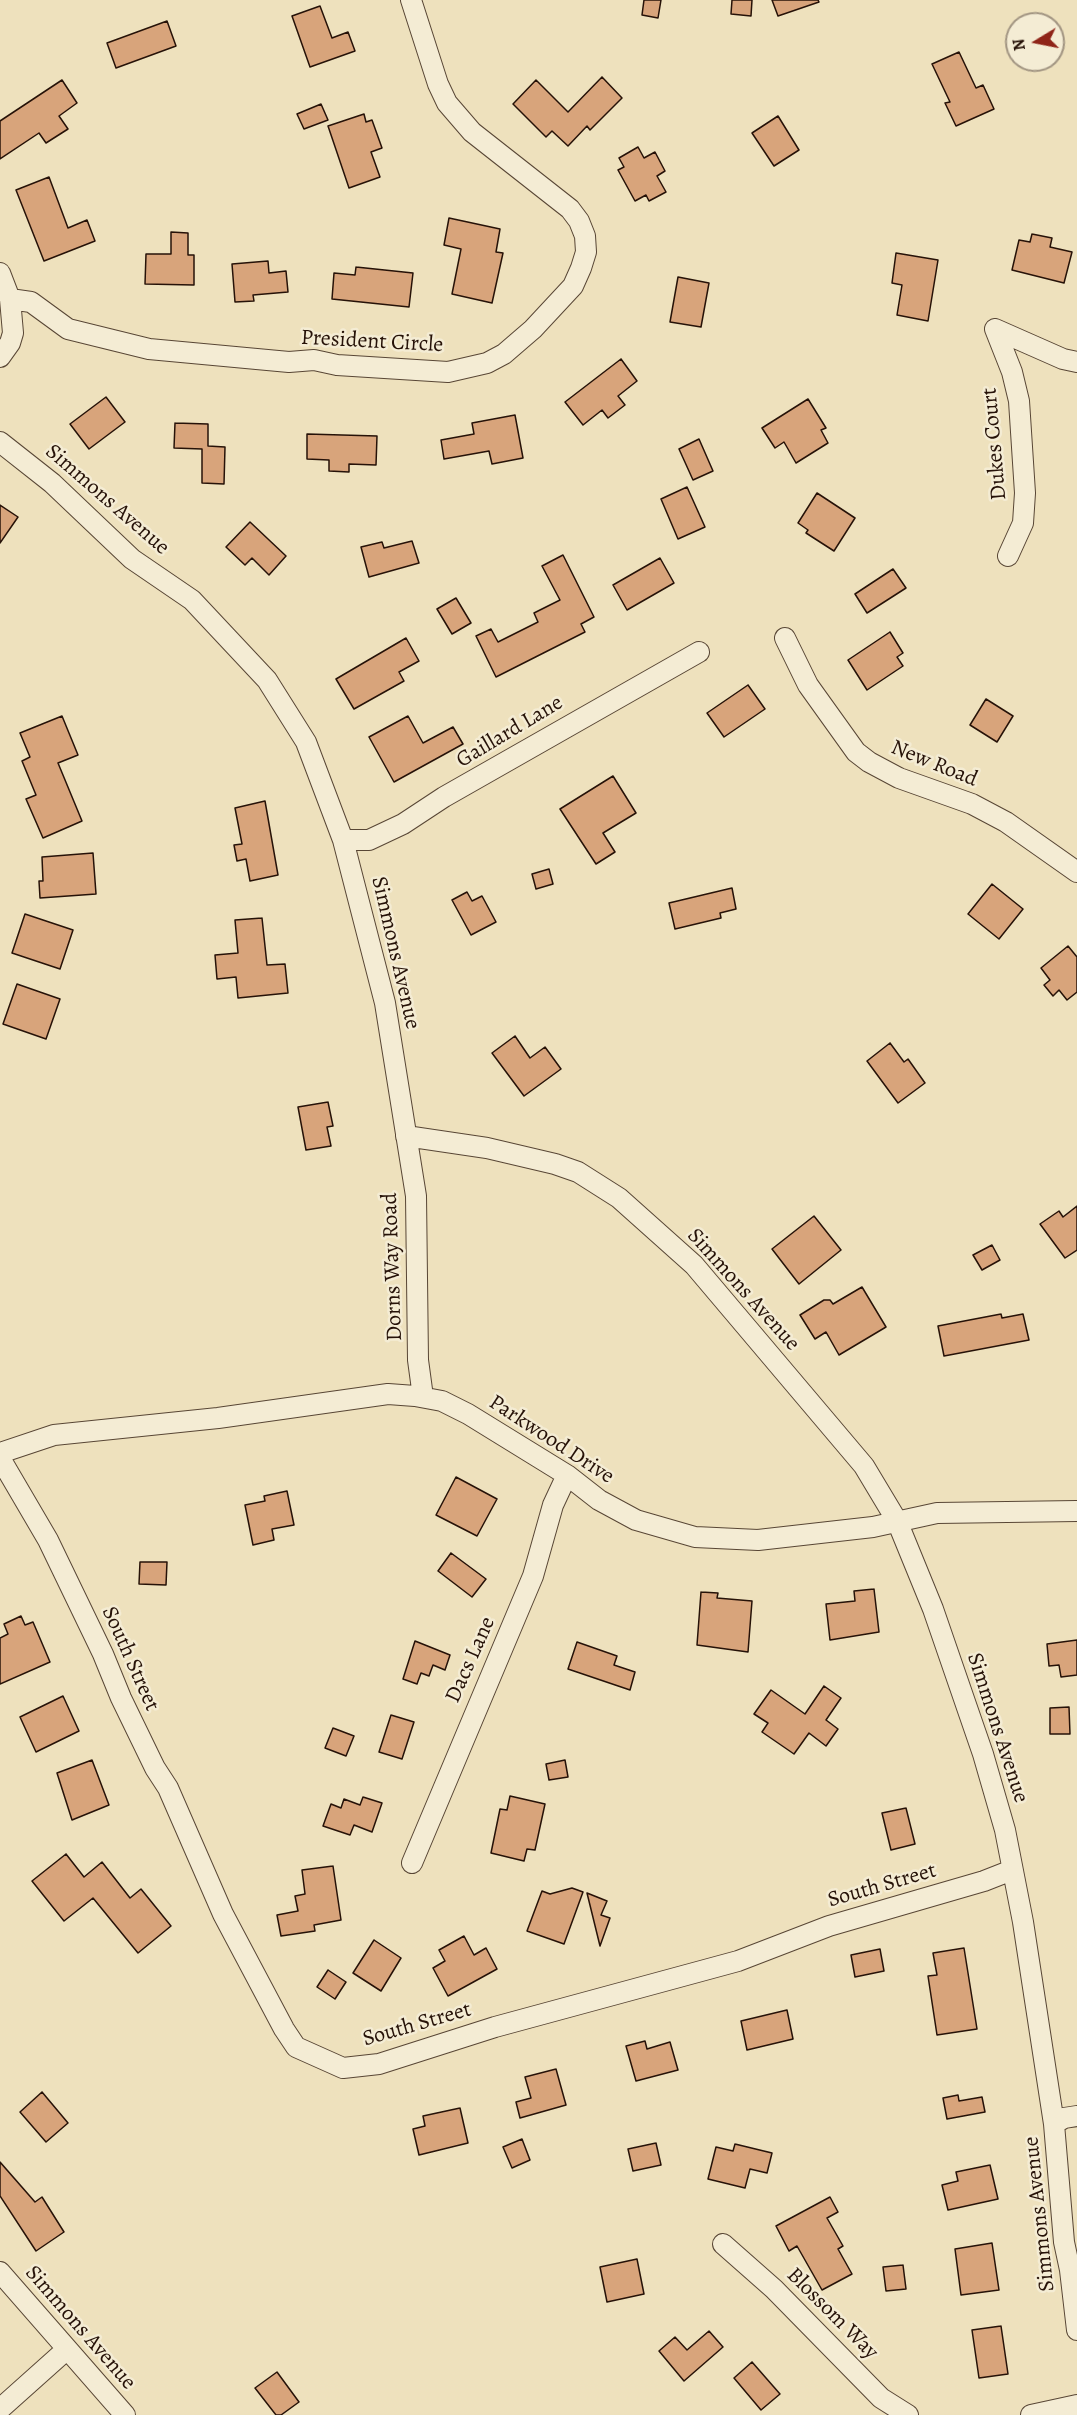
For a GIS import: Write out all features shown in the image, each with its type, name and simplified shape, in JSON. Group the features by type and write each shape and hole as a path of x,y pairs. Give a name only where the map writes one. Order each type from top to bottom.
{"street":[{"name":"President Circle","path":"10,299 32,302 68,329 148,349 289,362 314,360 337,365 448,372 487,363 504,354 533,329 573,286 586,252 585,236 579,221 570,209 472,132 447,103 438,84 411,0"},
{"path":"0,273 10,299 13,333 10,343 0,357"},
{"name":"Dukes Court","path":"1008,556 1023,523 1025,493 1018,400 1012,372 995,329 1063,359 1077,362"},
{"name":"Simmons Avenue","path":"0,442 52,483 132,559 192,600 249,660 272,688 306,741 343,840 385,1003 405,1136 487,1148 555,1164 578,1172 619,1198 694,1265 864,1466 897,1521 933,1609 999,1807 1023,1922 1054,2124 1063,2231 1077,2330"},
{"name":"New Road","path":"785,638 808,685 863,757 883,771 972,804 1006,822 1077,872"},
{"name":"Gaillard Lane","path":"343,840 369,840 395,828 444,797 699,652"},
{"name":"Dorns Way Road","path":"405,1136 416,1196 418,1360 423,1397"},
{"name":"Parkwood Drive","path":"0,1453 54,1435 218,1418 388,1395 423,1397 442,1401 468,1414 567,1474 599,1500 636,1520 695,1537 758,1540 873,1527 937,1513 1077,1511"},
{"name":"South Street","path":"0,1458 48,1540 155,1768 168,1788 223,1914 284,2029 296,2047 343,2068 379,2064 442,2042 738,1960 829,1926 984,1881 1012,1870"},
{"name":"Dacs Lane","path":"412,1863 533,1576 553,1505 567,1474"},
{"path":"1054,2124 1077,2116"},
{"name":"Blossom Way","path":"723,2244 774,2289 881,2398 908,2415"},
{"name":"Simmons Avenue","path":"0,2272 125,2415"},
{"path":"0,2409 66,2350"},
{"path":"1031,2415 1077,2405"}],"building":[{"path":"644,0 661,0 658,18 642,15"},
{"path":"732,0 752,0 751,16 731,14"},
{"path":"772,0 818,0 819,2 778,16"},
{"path":"320,6 332,38 348,32 355,51 310,67 292,16"},
{"path":"167,21 176,46 116,68 107,43"},
{"path":"959,52 976,88 983,85 994,109 956,126 945,103 950,102 932,64"},
{"path":"602,77 622,98 590,130 587,126 568,146 552,131 546,137 513,104 536,80 568,112"},
{"path":"62,80 77,103 59,116 68,129 46,143 39,133 0,159 0,121"},
{"path":"321,104 328,120 304,129 297,114"},
{"path":"364,114 366,122 372,120 382,148 371,152 380,177 349,188 328,126"},
{"path":"778,116 799,150 774,166 752,133"},
{"path":"638,147 644,158 655,152 665,171 657,176 666,192 649,201 646,195 635,201 618,170 624,167 619,158"},
{"path":"49,177 68,228 87,220 95,241 44,261 16,190"},
{"path":"449,218 500,229 496,252 503,253 492,303 452,294 461,249 444,245"},
{"path":"171,232 188,233 188,255 194,255 194,285 145,284 146,254 171,254"},
{"path":"1032,234 1052,238 1050,247 1072,252 1064,283 1012,270 1019,240 1030,242"},
{"path":"896,253 938,260 928,321 897,315 902,285 892,283"},
{"path":"268,261 269,273 286,271 288,292 253,295 254,301 235,302 232,264"},
{"path":"356,267 413,273 409,307 332,299 334,273 355,275"},
{"path":"678,277 709,283 701,327 670,322"},
{"path":"621,359 637,381 618,396 625,405 608,418 602,410 583,425 565,402"},
{"path":"106,397 125,422 89,449 70,424"},
{"path":"808,399 826,428 821,430 828,443 796,463 784,442 775,448 762,428"},
{"path":"515,415 523,458 492,464 489,451 444,459 441,440 474,434 472,423"},
{"path":"175,423 208,424 208,446 225,447 224,484 202,483 202,449 174,448"},
{"path":"307,434 377,436 376,465 349,464 349,472 329,471 329,460 307,459"},
{"path":"699,439 713,471 693,480 679,449"},
{"path":"687,487 705,527 678,539 661,499"},
{"path":"817,493 855,518 834,551 806,533 808,530 798,523"},
{"path":"0,505 18,517 0,543"},
{"path":"250,522 286,556 269,575 252,558 245,565 226,547"},
{"path":"412,541 419,563 369,577 361,547 382,542 384,548"},
{"path":"563,555 594,617 581,624 585,632 496,677 476,636 491,629 498,642 538,622 534,613 560,600 542,566"},
{"path":"660,558 674,583 627,610 613,585"},
{"path":"893,569 906,588 867,613 855,594"},
{"path":"456,598 471,623 452,634 437,609"},
{"path":"890,632 903,653 897,657 903,666 867,690 848,660"},
{"path":"406,638 419,661 399,672 404,681 354,709 336,679"},
{"path":"748,685 765,709 724,737 707,713"},
{"path":"986,699 1013,716 997,742 970,725"},
{"path":"62,716 78,755 58,763 82,821 43,838 26,799 36,795 22,761 30,757 20,733"},
{"path":"408,716 423,743 453,727 463,744 394,782 369,737"},
{"path":"613,776 636,813 603,833 615,852 596,864 560,809"},
{"path":"265,801 278,875 250,881 246,859 237,861 234,845 242,844 235,808"},
{"path":"93,853 96,894 40,898 39,881 43,881 42,857"},
{"path":"549,869 553,884 536,889 532,874"},
{"path":"992,884 1023,909 999,939 968,914"},
{"path":"732,888 736,909 720,913 721,918 675,929 669,903"},
{"path":"467,892 472,901 482,896 496,922 471,935 452,900"},
{"path":"25,914 73,930 60,969 12,953"},
{"path":"262,918 267,965 285,964 288,993 238,998 236,977 217,979 215,955 238,953 235,920"},
{"path":"1068,946 1077,957 1077,992 1067,1000 1059,990 1053,996 1044,985 1050,980 1041,968"},
{"path":"17,984 60,999 46,1039 3,1024"},
{"path":"515,1036 530,1058 545,1047 561,1069 524,1096 492,1053"},
{"path":"890,1043 904,1062 908,1059 925,1083 898,1103 867,1061"},
{"path":"328,1102 333,1126 327,1127 331,1146 306,1150 298,1107"},
{"path":"1077,1206 1077,1250 1065,1258 1040,1224 1059,1211 1063,1217"},
{"path":"814,1216 841,1250 799,1284 772,1249"},
{"path":"992,1245 1000,1260 982,1270 973,1255"},
{"path":"862,1287 886,1327 839,1355 826,1332 815,1339 800,1315 824,1300 830,1300 833,1304"},
{"path":"1001,1314 1002,1318 1023,1314 1029,1340 944,1356 938,1326"},
{"path":"456,1477 497,1499 477,1536 436,1515"},
{"path":"287,1491 294,1525 272,1529 274,1540 253,1545 245,1505 265,1501 264,1496"},
{"path":"451,1553 486,1579 472,1597 438,1571"},
{"path":"140,1562 167,1562 166,1585 139,1584"},
{"path":"874,1589 879,1632 830,1640 826,1604 855,1601 854,1591"},
{"path":"701,1592 718,1593 717,1598 752,1601 748,1652 697,1645"},
{"path":"21,1616 25,1625 33,1622 50,1662 0,1684 0,1638 8,1634 4,1624"},
{"path":"1077,1640 1077,1675 1061,1677 1059,1665 1049,1666 1047,1644"},
{"path":"415,1641 450,1655 445,1670 433,1665 429,1676 421,1673 417,1684 403,1679"},
{"path":"577,1642 617,1656 614,1665 635,1672 630,1690 568,1669"},
{"path":"824,1686 841,1698 826,1720 838,1729 826,1746 809,1733 794,1754 762,1732 768,1723 754,1714 771,1690 805,1714"},
{"path":"63,1696 79,1731 36,1752 20,1717"},
{"path":"1069,1707 1070,1734 1050,1734 1050,1708"},
{"path":"391,1715 414,1722 402,1759 379,1752"},
{"path":"333,1728 354,1736 346,1756 325,1748"},
{"path":"92,1760 109,1805 72,1820 57,1773"},
{"path":"565,1760 568,1777 549,1780 546,1764"},
{"path":"510,1796 545,1804 535,1850 527,1849 524,1861 491,1853 500,1809 507,1810"},
{"path":"363,1797 382,1803 372,1832 354,1825 350,1835 323,1826 331,1804 341,1808 344,1799 360,1805"},
{"path":"906,1808 915,1844 891,1850 882,1813"},
{"path":"66,1854 84,1877 102,1862 130,1898 141,1889 171,1926 138,1953 93,1898 64,1921 32,1881"},
{"path":"333,1866 341,1920 314,1925 315,1931 281,1936 277,1915 298,1911 295,1896 305,1894 302,1870"},
{"path":"572,1888 583,1892 564,1944 527,1931 542,1891 550,1894"},
{"path":"587,1893 607,1901 601,1915 610,1918 600,1946"},
{"path":"464,1936 474,1955 486,1948 497,1969 448,1996 433,1968 445,1961 439,1950"},
{"path":"374,1940 401,1958 381,1991 353,1973"},
{"path":"964,1948 977,2029 937,2035 928,1976 937,1975 933,1953"},
{"path":"880,1949 884,1971 855,1977 851,1955"},
{"path":"328,1970 346,1982 335,1999 317,1987"},
{"path":"787,2010 793,2039 747,2050 741,2021"},
{"path":"645,2041 647,2049 670,2042 678,2070 636,2081 626,2046"},
{"path":"556,2069 566,2105 520,2118 516,2102 531,2098 525,2077"},
{"path":"42,2092 68,2123 46,2142 20,2112"},
{"path":"958,2095 959,2101 982,2097 985,2112 947,2119 943,2098"},
{"path":"460,2108 468,2143 419,2155 413,2129 425,2126 423,2116"},
{"path":"522,2139 530,2160 512,2168 503,2147"},
{"path":"656,2143 661,2165 633,2171 628,2149"},
{"path":"735,2144 772,2153 767,2173 750,2169 745,2188 708,2179 716,2147 733,2151"},
{"path":"0,2162 35,2202 42,2197 64,2232 36,2251 0,2196"},
{"path":"990,2165 998,2199 948,2210 942,2185 958,2181 956,2172"},
{"path":"830,2197 838,2212 827,2218 843,2246 838,2249 852,2274 822,2290 797,2246 789,2251 776,2226"},
{"path":"992,2243 999,2290 961,2295 955,2249"},
{"path":"637,2259 644,2294 607,2302 600,2267"},
{"path":"903,2265 906,2289 886,2291 883,2267"},
{"path":"1001,2326 1008,2374 979,2378 972,2330"},
{"path":"709,2331 723,2347 684,2381 659,2351 675,2337 687,2350"},
{"path":"752,2362 780,2394 761,2410 734,2378"},
{"path":"277,2372 299,2402 281,2415 276,2415 255,2388"}]}
